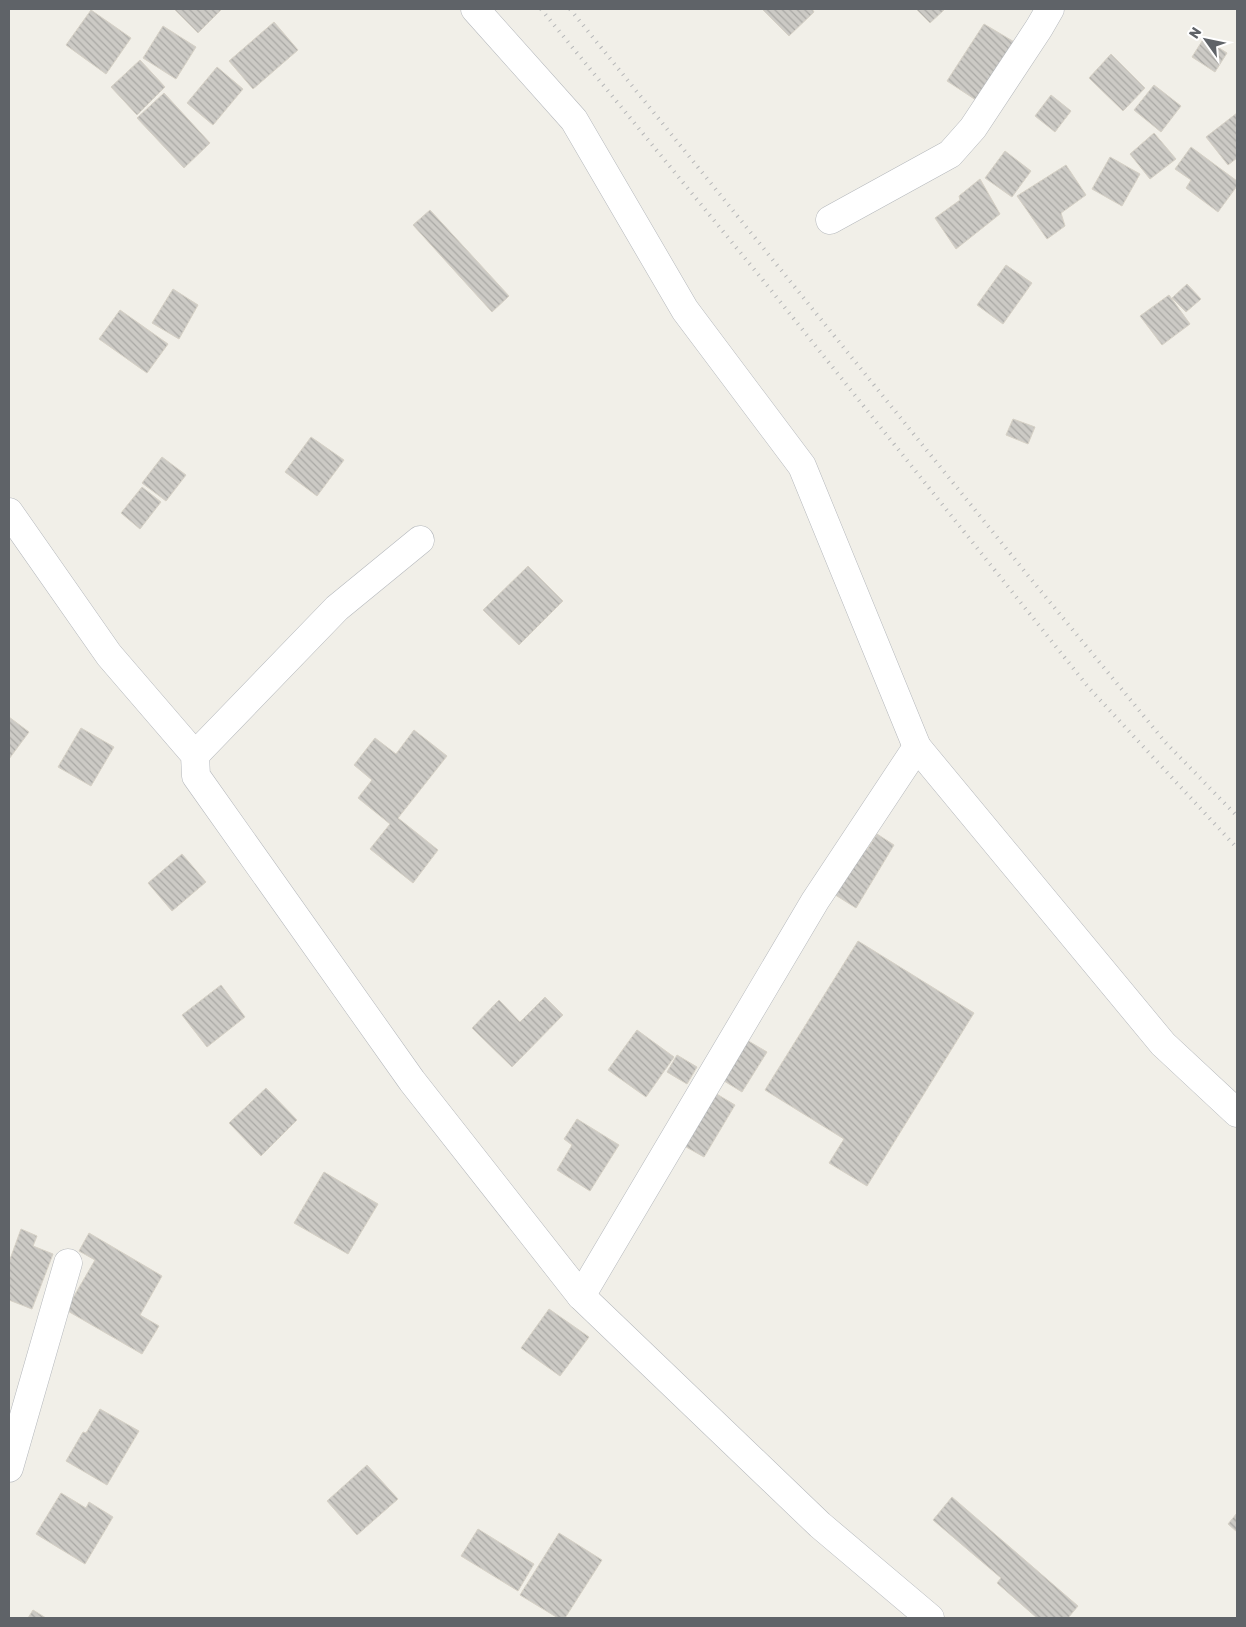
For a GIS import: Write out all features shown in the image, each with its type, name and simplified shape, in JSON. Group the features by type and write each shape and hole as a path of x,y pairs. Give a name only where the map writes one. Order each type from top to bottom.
{"street":[{"path":"475,9 574,120 685,310 802,466 917,747 1164,1044 1237,1113"},
{"path":"830,220 950,154 973,128 1050,9"},
{"path":"9,512 109,655 195,755 196,776 406,1073 581,1296 820,1525 930,1618"},
{"path":"195,755 337,608 420,540"},
{"path":"581,1296 815,901 917,747"},
{"path":"9,1468 68,1263"}],"building":[{"path":"176,9 222,9 198,33"},
{"path":"762,9 812,9 814,12 789,36"},
{"path":"916,9 945,9 930,23"},
{"path":"91,10 131,38 106,74 66,45"},
{"path":"274,22 298,50 253,89 229,61"},
{"path":"984,24 1016,43 979,102 947,81"},
{"path":"163,26 196,47 176,79 143,58"},
{"path":"1204,38 1227,53 1215,72 1192,57"},
{"path":"1111,54 1145,88 1123,111 1089,78"},
{"path":"140,60 165,87 137,115 111,87"},
{"path":"217,67 243,89 213,125 187,103"},
{"path":"1154,85 1181,106 1161,132 1134,110"},
{"path":"164,93 210,143 184,168 137,118"},
{"path":"1051,95 1071,111 1055,132 1035,116"},
{"path":"1237,113 1237,158 1228,165 1206,137"},
{"path":"1154,133 1176,159 1150,179 1130,154"},
{"path":"1191,147 1237,181 1237,186 1218,212 1186,188 1191,180 1175,169"},
{"path":"1005,151 1031,171 1012,197 985,178"},
{"path":"1110,157 1140,174 1122,206 1092,189"},
{"path":"1066,165 1086,195 1061,213 1065,226 1047,239 1017,196"},
{"path":"980,179 1000,214 956,249 935,218 960,200 959,196"},
{"path":"430,210 509,296 492,312 413,225"},
{"path":"1006,265 1032,283 1003,324 977,305"},
{"path":"1187,284 1201,299 1186,312 1172,298"},
{"path":"173,289 198,305 179,339 152,323"},
{"path":"1169,295 1190,324 1162,345 1140,316"},
{"path":"120,310 168,344 147,373 99,339"},
{"path":"1013,419 1035,427 1028,444 1006,435"},
{"path":"311,437 344,460 317,496 285,472"},
{"path":"162,457 186,475 166,501 142,483"},
{"path":"142,487 161,502 140,529 121,513"},
{"path":"528,566 563,601 519,645 483,610"},
{"path":"9,717 29,732 9,759"},
{"path":"81,728 114,747 91,786 58,767"},
{"path":"414,730 447,756 398,818 438,850 413,883 370,849 390,824 358,798 372,780 354,765 375,738 396,754"},
{"path":"877,834 894,845 856,908 826,889 855,843 867,850"},
{"path":"182,854 206,882 172,911 148,883"},
{"path":"858,941 974,1013 867,1186 829,1163 844,1139 765,1090"},
{"path":"221,985 245,1017 207,1047 182,1015"},
{"path":"545,997 563,1015 512,1067 472,1028 499,1000 520,1022"},
{"path":"637,1030 674,1057 646,1097 608,1070"},
{"path":"740,1036 767,1052 742,1092 716,1076"},
{"path":"677,1055 697,1067 687,1084 667,1072"},
{"path":"266,1088 297,1120 261,1156 229,1123"},
{"path":"710,1090 735,1105 704,1157 679,1143"},
{"path":"577,1119 619,1145 590,1191 557,1170 572,1145 564,1139"},
{"path":"324,1172 378,1204 348,1254 294,1223"},
{"path":"21,1229 37,1236 33,1246 53,1254 32,1309 9,1300 9,1262"},
{"path":"89,1233 162,1276 140,1315 159,1326 142,1354 66,1310 95,1260 79,1251"},
{"path":"549,1309 589,1337 560,1376 521,1348"},
{"path":"100,1409 139,1431 107,1485 66,1461 83,1432 86,1433"},
{"path":"367,1465 398,1499 357,1535 327,1501"},
{"path":"61,1493 86,1508 89,1502 113,1517 85,1564 36,1534"},
{"path":"952,1497 1078,1606 1068,1618 1037,1618 997,1583 1001,1578 933,1520"},
{"path":"1237,1513 1237,1532 1228,1524"},
{"path":"478,1529 534,1564 518,1591 461,1556"},
{"path":"559,1533 602,1560 565,1618 558,1618 520,1595"},
{"path":"33,1610 46,1618 28,1618"}],"railway":[{"path":"541,9 762,279 1089,688 1237,848"},
{"path":"570,9 1030,578 1166,743 1237,816"}]}
